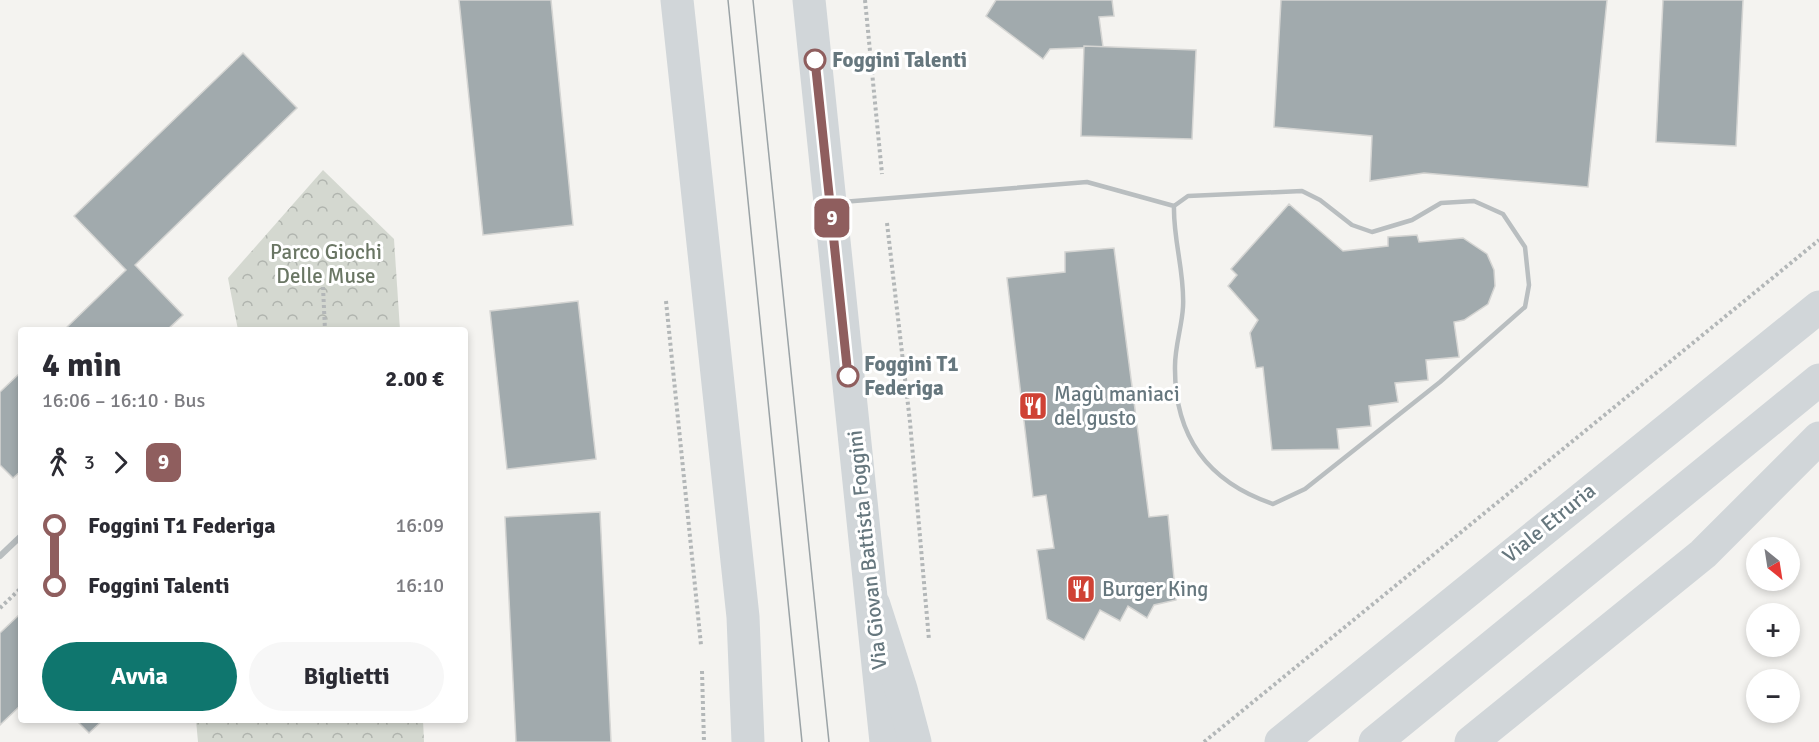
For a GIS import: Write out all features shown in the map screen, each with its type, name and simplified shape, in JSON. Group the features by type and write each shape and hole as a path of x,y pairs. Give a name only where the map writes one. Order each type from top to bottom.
{"main road":[{"path":"677,0 743,617 748,742"},
{"name":"Via Giovan Battista Foggini","path":"809,0 874,605 886,742"},
{"name":"Viale Etruria","path":"1281,742 1649,442 1819,307"},
{"path":"1375,742 1819,380"},
{"path":"1470,742 1703,554 1819,438"},
{"path":"874,605 915,742"}],"street":[{"path":"0,556 18,539"}],"lane":[{"path":"830,202 1087,182 1174,206"},
{"path":"1302,191 1320,200 1352,225 1372,232 1412,220 1441,203 1474,201 1503,214 1525,247 1529,285 1525,307 1440,382 1305,489 1273,504 1245,494 1217,474 1191,444 1181,417 1174,366 1183,305 1180,259 1173,233 1174,206 1188,196 1302,191"}],"path":[{"path":"865,0 884,198 910,422 930,646"},
{"path":"1204,742 1819,240"},
{"path":"323,287 325,327"},
{"path":"0,608 18,591"}],"green space":[{"name":"Parco Giochi Delle Muse","path":"323,170 394,239 400,327 237,327 228,278"},
{"path":"196,723 423,723 424,742 198,742"}],"building":[{"path":"459,0 551,0 573,225 483,235"},
{"path":"996,0 1112,0 1114,16 1099,17 1103,47 1050,49 1043,59 986,16"},
{"path":"1281,0 1607,0 1588,187 1424,173 1370,181 1372,136 1274,127"},
{"path":"1663,0 1743,0 1736,146 1656,142"},
{"path":"1084,46 1196,50 1192,139 1081,136"},
{"path":"243,53 297,108 135,265 183,315 170,327 67,327 126,270 74,216"},
{"path":"1289,204 1343,251 1388,246 1388,237 1417,235 1419,242 1463,238 1487,254 1494,270 1495,286 1488,304 1464,320 1454,322 1459,357 1426,360 1428,380 1395,383 1398,402 1369,406 1371,426 1337,429 1339,449 1272,450 1263,367 1256,368 1250,333 1258,320 1228,286 1237,275 1231,269"},
{"path":"1114,248 1149,517 1168,515 1176,600 1154,605 1147,618 1128,606 1120,621 1100,610 1084,640 1047,619 1037,550 1054,548 1046,495 1033,497 1007,278 1065,272 1065,252"},
{"path":"578,301 596,459 507,469 490,311"},
{"path":"18,375 18,474 13,478 0,465 0,392"},
{"path":"600,512 611,742 516,742 505,517"},
{"path":"18,616 18,708 0,725 0,633"},
{"path":"79,723 100,723 89,733"}],"tram line":[{"path":"728,0 802,742"},
{"path":"753,0 829,742"}],"bus line":[{"name":"9","path":"815,60 848,376"}],"place":[{"name":"Foggini Talenti","path":"815,60"},
{"name":"Foggini T1 Federiga","path":"848,376"},
{"name":"Magù maniaci del gusto","path":"1033,406"},
{"name":"Burger King","path":"1081,589"}]}
